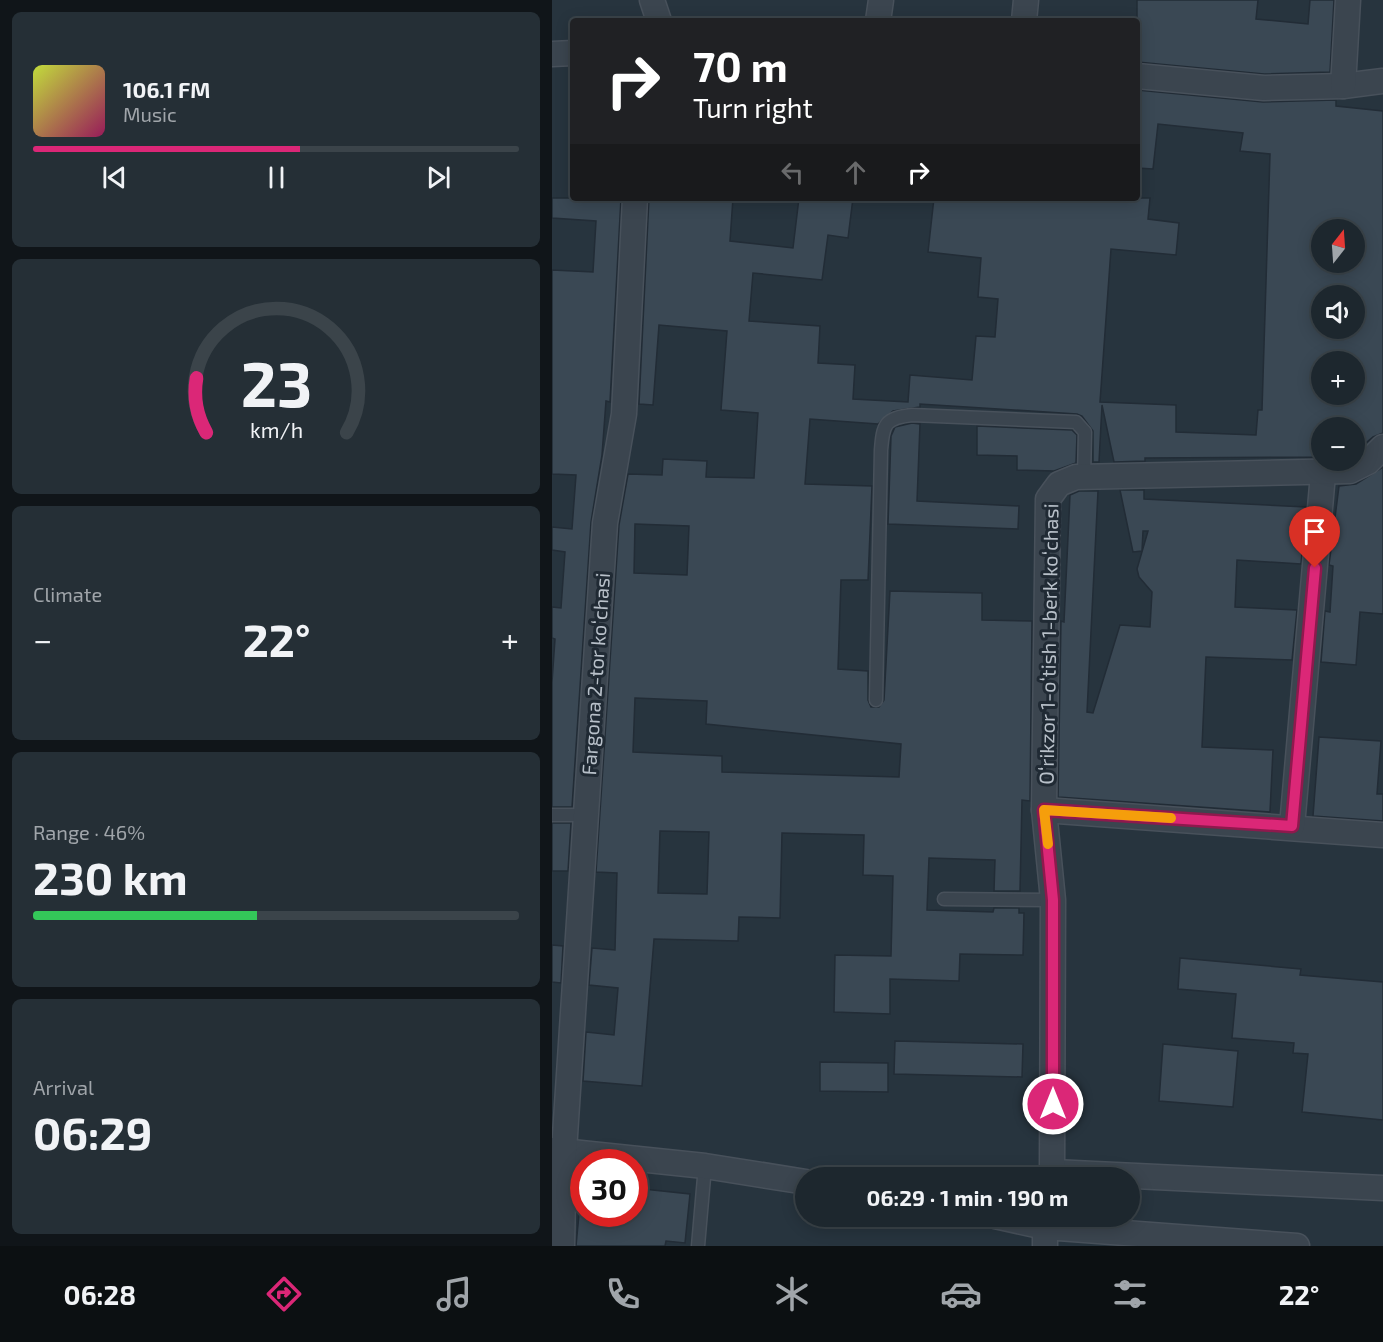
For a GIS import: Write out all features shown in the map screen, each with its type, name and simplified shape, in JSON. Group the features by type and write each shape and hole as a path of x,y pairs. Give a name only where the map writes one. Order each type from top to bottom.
{"street":[{"path":"652,0 658,18"},
{"path":"878,18 880,0"},
{"path":"1024,18 1026,0"},
{"path":"1343,86 1348,0"},
{"path":"552,54 570,53"},
{"path":"1140,76 1264,88 1343,86 1383,81"},
{"name":"Fargona 2-tor koʻchasi","path":"562,1246 558,1151 586,815 605,524 624,414 635,201"},
{"name":"Oʻrikzor 1-oʻtish 1-berk koʻchasi","path":"1053,1167 1053,900 1044,810 1048,499 1059,484 1067,479 1084,477 1323,474 1350,471 1368,462 1383,447"},
{"path":"1292,826 1323,474"},
{"path":"1044,810 1383,834"},
{"path":"558,1151 705,1166 795,1180"},
{"path":"1140,1178 1383,1188"},
{"path":"1046,1230 1286,1246"}],"lane":[{"path":"876,700 881,450 883,430 889,422 896,417 912,414 1076,422 1085,432 1084,477"},
{"path":"552,814 586,815"},
{"path":"945,900 1053,900"},
{"path":"698,1246 705,1166"}],"building":[{"path":"1137,0 1258,0 1256,19 1308,24 1310,0 1334,0 1330,72 1264,74 1140,62 1140,18 1137,18"},
{"path":"1140,90 1263,102 1336,100 1336,106 1383,111 1383,433 1365,444 1365,417 1311,417 1311,457 1145,458 1145,461 1114,462 1102,405 1099,462 1093,462 1093,431 1082,416 1077,414 920,404 920,407 893,411 878,424 810,419 805,484 872,486 868,580 841,580 838,669 868,671 868,700 871,707 879,707 884,700 890,591 982,593 982,620 1032,621 1030,801 1022,800 1020,891 994,891 995,860 929,858 927,910 993,912 994,908 1019,908 1019,913 1024,913 1023,955 960,954 959,981 890,979 890,1014 834,1012 835,955 891,956 893,876 863,875 864,835 782,833 780,918 739,917 738,941 654,939 642,1086 583,1081 586,1032 614,1035 618,988 589,985 592,948 615,950 617,873 596,872 619,525 628,474 662,475 663,459 707,461 706,477 754,478 758,413 721,410 727,331 659,325 653,405 639,404 649,201 733,201 730,241 793,248 799,201 853,201 848,238 828,235 822,280 753,273 749,321 820,326 818,363 855,365 853,399 908,402 910,375 972,380 976,336 995,337 998,299 978,297 981,258 928,252 934,201 1140,201 1140,198 1150,198 1148,219 1179,223 1176,255 1111,249 1100,402 1176,405 1176,432 1256,435 1258,410 1262,410 1270,154 1240,151 1243,133 1158,124 1153,169 1140,168","holes":["635,524 689,526 687,575 634,573","635,698 707,701 706,724 901,744 899,777 722,772 722,756 633,752","660,831 709,832 707,894 658,893"]},
{"path":"552,198 570,198 570,201 621,201 610,402 606,401 602,455 591,522 572,807 552,807 552,682 555,639 552,638 552,607 561,608 565,552 552,550 552,527 572,529 576,475 552,474 552,270 593,272 596,221 552,218"},
{"path":"912,423 920,424 917,501 1019,506 1018,529 888,524 891,436 895,427"},
{"path":"977,426 1072,430 1077,435 1076,463 1054,471 1017,470 1017,456 977,455"},
{"path":"1383,467 1383,614 1360,612 1356,665 1321,662 1325,611 1330,612 1333,566 1329,565 1339,486 1356,484"},
{"path":"1120,490 1144,490 1144,499 1306,507 1301,564 1237,560 1235,607 1297,610 1292,660 1206,657 1202,747 1273,750 1270,812 1058,797 1061,621 1064,622 1070,495 1079,491 1098,491 1087,712 1093,713 1120,625 1150,627 1152,592 1139,577 1137,569 1148,531 1143,531 1142,551 1133,552"},
{"path":"1319,737 1381,741 1377,794 1383,794 1383,821 1313,816"},
{"path":"552,823 571,823 568,871 552,871"},
{"path":"552,945 563,946 561,983 552,982"},
{"path":"1180,958 1301,969 1300,975 1383,982 1383,1120 1302,1112 1308,1054 1293,1053 1294,1043 1232,1038 1236,994 1178,989"},
{"path":"895,1041 1023,1044 1022,1077 894,1074"},
{"path":"1163,1044 1238,1051 1233,1107 1159,1101"},
{"path":"820,1062 888,1063 888,1092 820,1091"},
{"path":"648,1190 690,1194 685,1243 666,1241 665,1246 576,1246 578,1227 648,1227"}],"slow traffic":[{"path":"1048,844 1044,810 1171,818"}],"route":[{"path":"1053,1104 1053,900 1044,810 1292,826 1315,568"}]}
